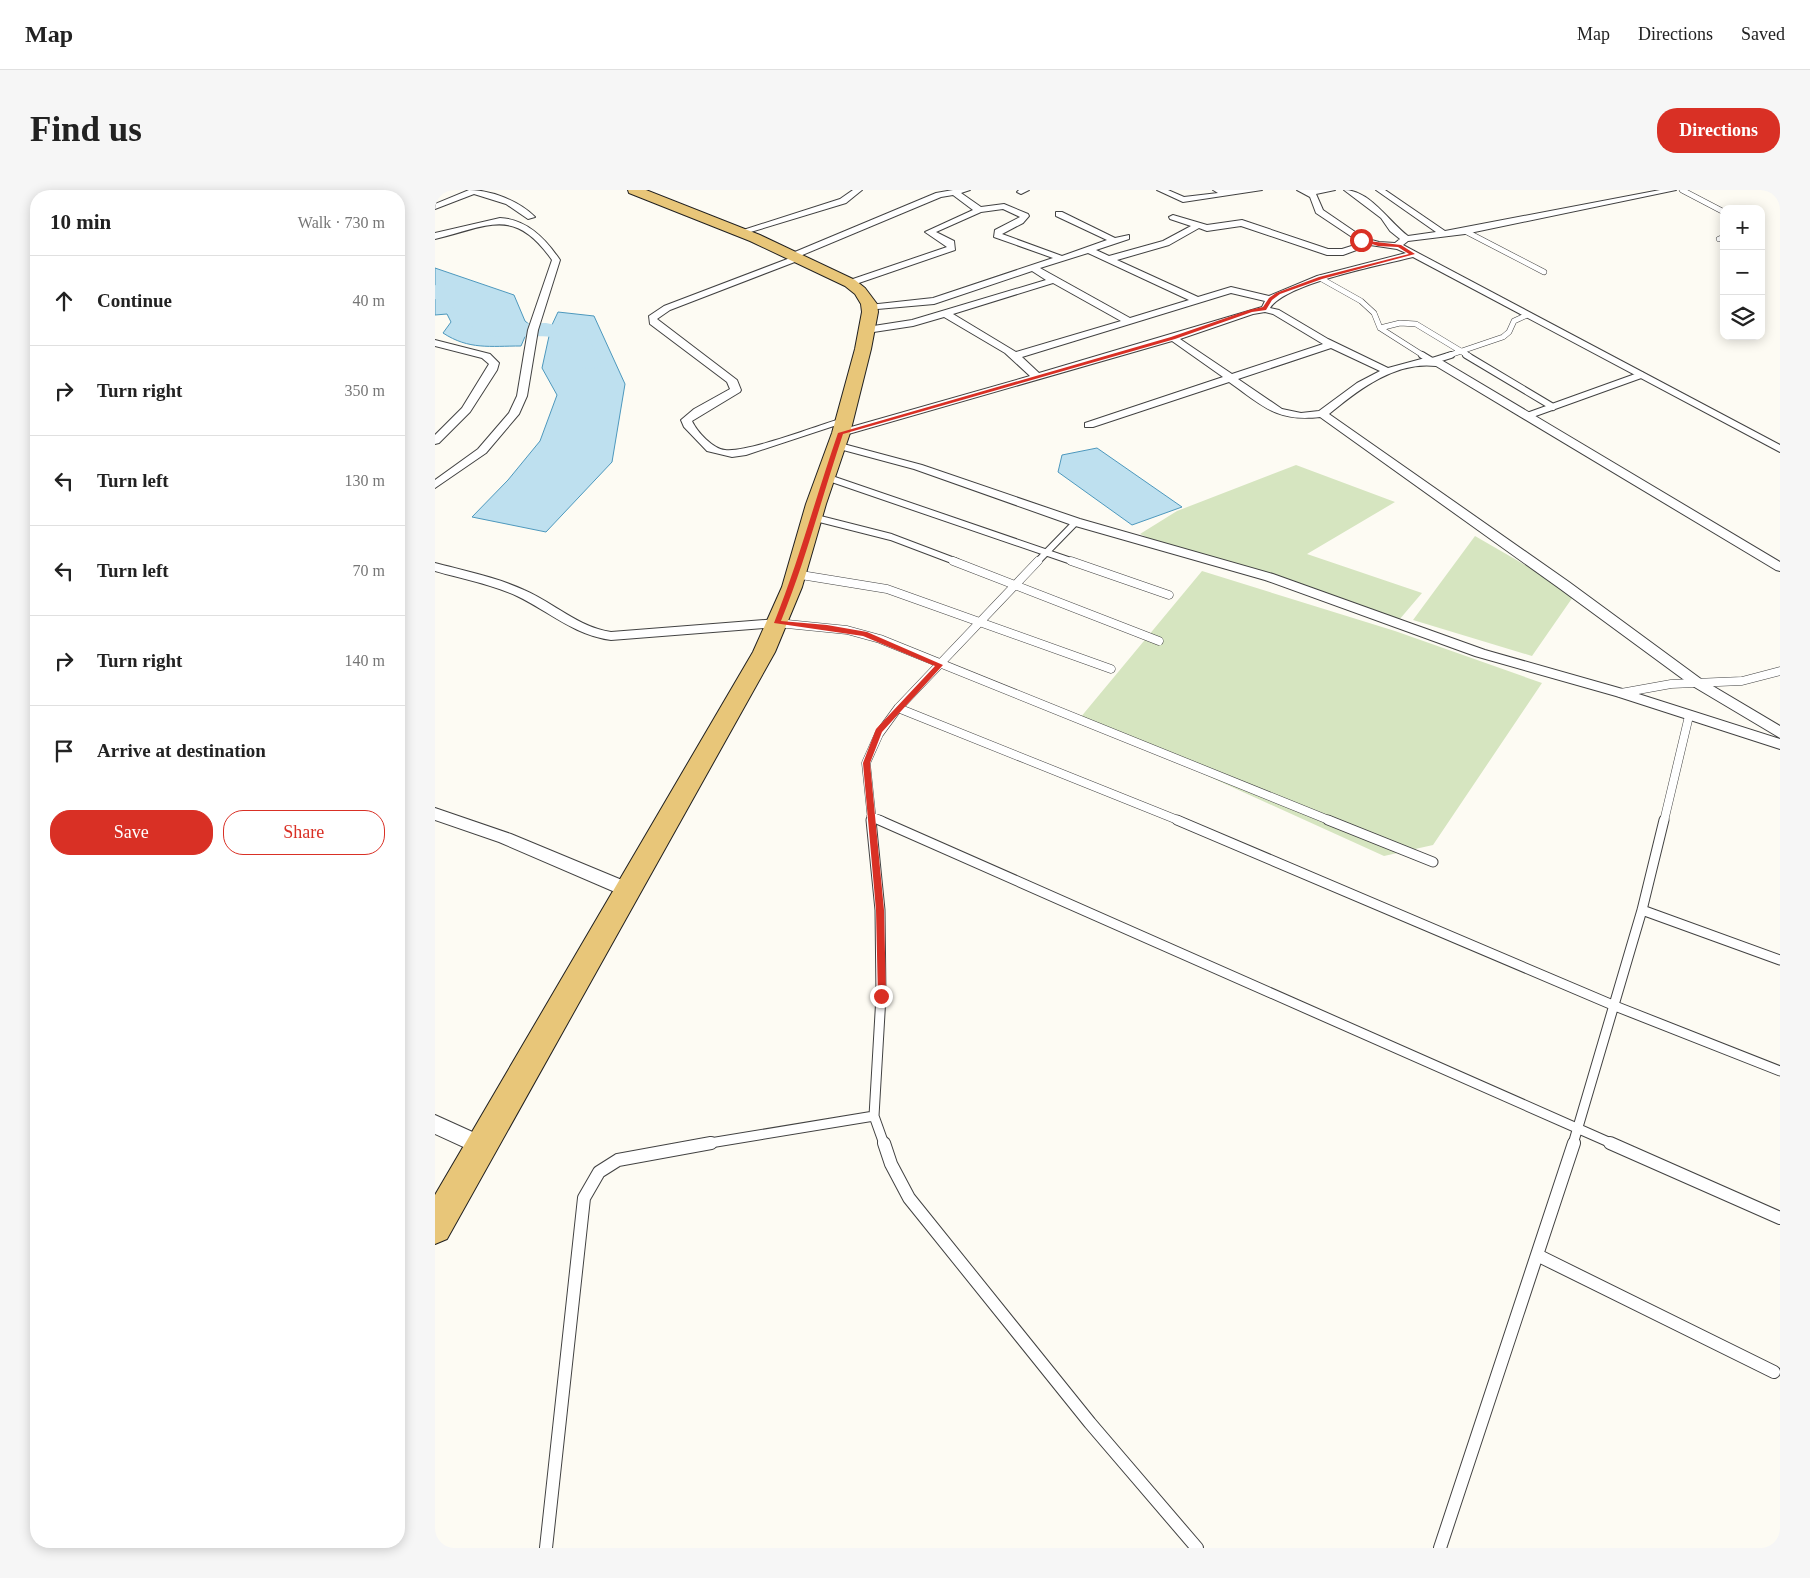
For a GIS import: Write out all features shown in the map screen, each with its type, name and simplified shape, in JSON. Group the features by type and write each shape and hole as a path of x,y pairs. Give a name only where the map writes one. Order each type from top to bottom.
{"main road":[{"path":"435,1227 745,685 777,623 795,574 840,433 868,319 860,291 850,283 741,232 634,190"}],"street":[{"path":"435,207 475,190 509,202 531,217"},
{"path":"741,232 843,201 858,190"},
{"path":"966,190 939,195 795,257 667,308 652,318 661,328 732,380 735,385 735,390 730,396 696,412 686,420 688,425 717,453 729,455 742,453 840,433 1173,338 1251,311 1265,309 1276,312 1333,344 1389,372"},
{"path":"1161,190 1183,200 1258,190"},
{"path":"1217,190 1226,194"},
{"path":"1305,192 1331,190"},
{"path":"1348,190 1385,216 1403,243 1413,254 1780,448"},
{"path":"1380,190 1442,233"},
{"path":"1173,217 1208,228 1242,223 1327,252 1343,252 1369,243 1403,243 1442,233 1465,231 1672,190"},
{"path":"1305,192 1315,199 1316,208 1324,216 1361,240 1369,243"},
{"path":"956,193 979,210"},
{"path":"850,283 952,248 951,243 929,232 979,210 1004,206 1025,216 1020,221 998,232 997,236 1037,248 1062,259"},
{"path":"1059,214 1115,241"},
{"path":"435,236 497,221 510,221 538,238 556,260 556,266 533,330 522,396 514,414 482,451 435,485"},
{"path":"1109,259 1166,244 1199,225"},
{"path":"868,319 934,301 1126,237"},
{"path":"1089,250 1197,300"},
{"path":"1265,309 1271,299 1278,294 1320,278 1413,254"},
{"path":"1033,268 1129,321"},
{"path":"868,319 900,326 1047,284 1051,281 1049,277"},
{"path":"1015,356 1231,290 1271,299"},
{"path":"945,313 981,333 1015,356 1037,377"},
{"path":"1173,338 1279,412 1301,416 1322,414 1347,393 1389,372 1423,361 1432,361 1780,567"},
{"path":"435,343 486,356 494,364 466,410 435,441"},
{"path":"1089,425 1333,344"},
{"path":"1322,414 1564,584 1696,682 1780,733"},
{"path":"840,433 918,466 1076,522 1269,577 1480,653 1621,693 1780,744"},
{"path":"435,568 520,593 581,629 597,635 611,636 777,623"},
{"path":"435,814 505,838 628,890"},
{"path":"435,1124 481,1146"}],"lane":[{"path":"1682,190 1720,210"},
{"path":"1465,231 1544,272"},
{"path":"1320,278 1367,305 1374,312 1376,323 1381,328 1432,361 1503,337 1509,332 1514,321 1527,314"},
{"path":"1381,328 1400,323 1416,324 1553,407"},
{"path":"1527,416 1641,375"},
{"path":"826,477 1169,595"},
{"path":"812,517 891,538 1159,641"},
{"path":"1076,522 898,708 879,730 866,763 880,910 881,996 873,1116 891,1164 909,1198 1090,1423 1197,1548"},
{"path":"795,574 887,589 1111,670"},
{"path":"777,623 827,627 865,634 1433,862"},
{"path":"1621,693 1648,686 1696,682 1743,682 1768,677 1780,671"},
{"path":"898,708 1157,811 1615,1006 1780,1072"},
{"path":"1439,1548 1579,1130 1643,910 1689,716"},
{"path":"871,816 1780,1218"},
{"path":"1643,910 1780,960"},
{"path":"546,1548 584,1198 593,1178 608,1163 627,1157 873,1116"},
{"path":"1537,1255 1774,1372"}],"green space":[{"path":"1296,465 1395,502 1307,554 1422,593 1399,620 1175,551 1140,534 1177,511"},
{"path":"1475,536 1575,594 1532,656 1413,620"},
{"path":"1202,571 1395,631 1542,683 1433,845 1384,856 1080,718"}],"water":[{"path":"435,268 514,295 525,321 530,325 521,346 471,345 443,333 451,322 447,314 435,315"},
{"path":"558,312 594,316 625,384 612,462 546,532 472,517 508,480 540,441 557,395 542,368 551,327"},
{"path":"1097,448 1182,507 1132,525 1058,472 1062,455"}],"waterway":[{"path":"435,292 458,299 482,323 492,329 512,332 546,330 567,333 578,341 590,362"}],"route":[{"path":"881,996 880,910 866,763 879,730 940,665 865,634 827,627 777,623 792,587 816,504 841,433 1173,338 1251,311 1265,309 1271,299 1278,294 1320,278 1413,254 1399,246 1378,245 1361,240"}]}
